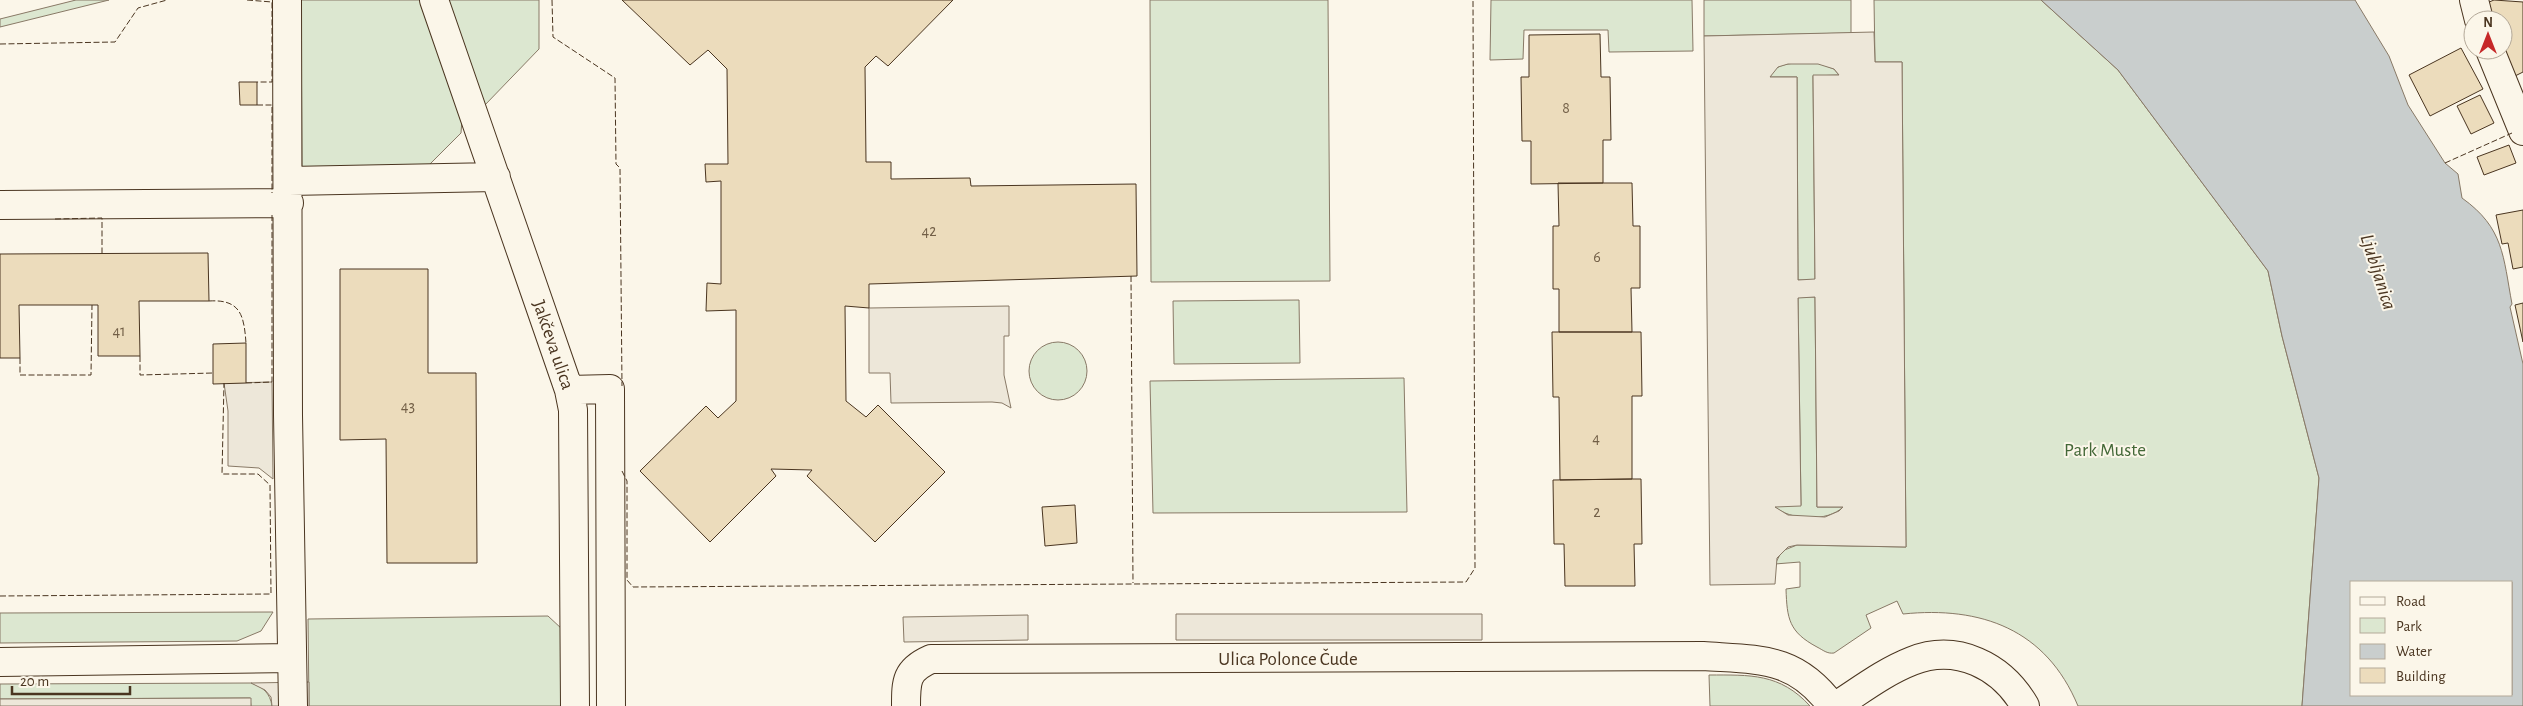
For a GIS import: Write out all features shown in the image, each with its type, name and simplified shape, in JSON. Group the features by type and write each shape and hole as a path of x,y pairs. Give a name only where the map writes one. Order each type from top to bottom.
{"street":[{"path":"288,0 288,415 293,706"},
{"name":"Jakčeva ulica","path":"434,0 569,390 574,410 575,706"},
{"path":"2494,60 2523,131"},
{"path":"0,205 289,192 496,177"},
{"path":"569,390 610,389 611,706"},
{"path":"574,605 612,604"},
{"path":"1836,706 1886,673 1913,660 1934,655 1976,660 1998,672 2016,690 2025,706"},
{"name":"Ulica Polonce Čude","path":"906,706 906,686 911,672 919,664 931,659 1703,656 1759,658 1777,663 1809,680 1832,706"},
{"path":"0,662 292,658"}],"green space":[{"path":"76,0 109,0 0,27 0,19"},
{"path":"301,0 422,0 462,119 461,133 427,167 302,169"},
{"path":"446,0 539,0 539,49 484,106"},
{"path":"1150,0 1328,0 1330,281 1151,282"},
{"path":"1491,0 1692,0 1693,51 1609,52 1608,30 1524,30 1523,59 1490,60"},
{"path":"1704,0 1851,0 1851,33 1704,36"},
{"name":"Park Muste","path":"1874,0 2041,0 2118,70 2268,271 2282,336 2319,478 2302,706 2078,706 2064,680 2048,658 2029,641 2008,628 1984,619 1959,614 1932,612 1903,614 1897,601 1866,615 1871,628 1834,653 1817,647 1800,636 1791,624 1787,609 1786,589 1800,587 1800,562 1775,564 1782,551 1797,545 1906,547 1902,62 1875,62"},
{"path":"1818,63 1834,69 1839,75 1813,76 1815,280 1798,280 1797,77 1770,77 1773,71 1784,65"},
{"path":"1798,297 1815,297 1817,507 1843,507 1828,515 1809,518 1789,515 1774,506 1801,505"},
{"path":"1299,300 1300,363 1174,364 1173,301"},
{"path":"1058,342 1069,344 1082,355 1087,371 1085,382 1074,395 1058,400 1047,398 1034,387 1029,371 1031,360 1042,347"},
{"path":"1404,378 1407,512 1153,513 1150,381"},
{"path":"273,612 261,631 237,641 0,643 0,613"},
{"path":"548,616 562,629 565,706 309,706 308,619"},
{"path":"1709,675 1738,675 1764,678 1787,687 1810,706 1710,706"},
{"path":"251,683 265,691 270,697 272,706 251,706 250,698 0,699 0,684"}],"shaded area":[{"path":"1874,32 1875,62 1902,62 1906,547 1797,545 1788,547 1777,558 1775,584 1710,585 1704,36","holes":["1788,64 1818,64 1834,69 1839,75 1813,75 1815,279 1798,280 1797,77 1770,77 1778,67","1815,297 1817,507 1843,507 1839,511 1825,517 1788,515 1775,507 1801,506 1798,298"]},
{"path":"1009,306 1009,336 1004,336 1004,375 1011,408 1002,403 992,402 891,403 890,373 869,373 869,308"},
{"path":"272,382 273,479 259,468 228,466 228,411 224,383"},
{"path":"1176,614 1482,614 1482,640 1176,640"},
{"path":"1028,615 1028,640 904,642 903,617"},
{"path":"309,682 309,706 272,706 271,697 265,690 251,683"},
{"path":"251,698 251,706 0,706 0,699"}],"water":[{"name":"Ljubljanica","path":"2041,0 2355,0 2389,56 2408,105 2445,163 2458,174 2462,198 2486,220 2494,232 2503,257 2512,304 2510,307 2523,364 2523,706 2302,706 2319,478 2282,336 2268,271 2118,70"}],"building":[{"path":"622,0 953,0 888,66 876,56 865,67 866,162 891,162 891,179 970,178 971,186 1136,184 1137,276 869,284 869,308 845,306 846,401 866,417 878,405 945,472 875,542 807,476 812,470 771,469 776,476 710,542 640,471 706,406 718,418 736,401 736,310 706,311 707,283 721,284 721,181 706,182 705,164 728,164 727,69 708,50 690,65"},
{"path":"2494,0 2523,2 2523,72 2513,77 2507,60 2513,60 2513,10 2484,10 2482,5"},
{"path":"1600,34 1601,77 1610,77 1611,140 1603,140 1603,183 1531,184 1531,141 1522,141 1521,77 1529,77 1529,35"},
{"path":"2461,48 2463,60 2467,60 2483,89 2430,116 2409,75"},
{"path":"239,82 257,82 257,105 240,105"},
{"path":"2480,95 2494,123 2471,134 2457,106"},
{"path":"2509,145 2516,163 2484,175 2477,157"},
{"path":"1558,183 1632,183 1633,226 1640,226 1640,288 1631,288 1632,332 1559,332 1559,289 1553,289 1553,226 1559,226"},
{"path":"2523,210 2523,267 2513,269 2508,243 2502,244 2496,215"},
{"path":"208,253 209,301 139,301 140,356 98,356 98,305 19,305 20,358 0,358 0,254"},
{"path":"340,269 428,269 428,373 476,373 477,563 387,563 386,439 340,440"},
{"path":"2523,303 2523,342 2515,305"},
{"path":"1552,332 1641,332 1642,396 1632,396 1632,479 1560,480 1559,397 1553,397"},
{"path":"246,343 246,383 213,384 213,344"},
{"path":"1641,479 1642,544 1634,544 1635,586 1565,586 1564,544 1554,544 1553,480"},
{"path":"1075,505 1077,543 1045,546 1042,507"}],"fence":[{"path":"0,44 115,42 138,8 167,0"},
{"path":"247,0 272,2 272,82 257,82"},
{"path":"552,0 553,37 615,78 616,164 620,168 622,386"},
{"path":"622,471 627,481 627,580 633,587 1466,582 1475,568 1473,0"},
{"path":"257,105 272,105 272,193"},
{"path":"2445,163 2512,133"},
{"path":"246,383 272,382 272,213"},
{"path":"55,219 102,218 102,254"},
{"path":"1131,276 1133,583"},
{"path":"209,301 228,303 239,311 244,325 246,343"},
{"path":"20,358 20,375 91,375 92,305"},
{"path":"140,356 140,375 213,373"},
{"path":"0,596 271,594 270,485 258,474 222,474 224,383"}]}
